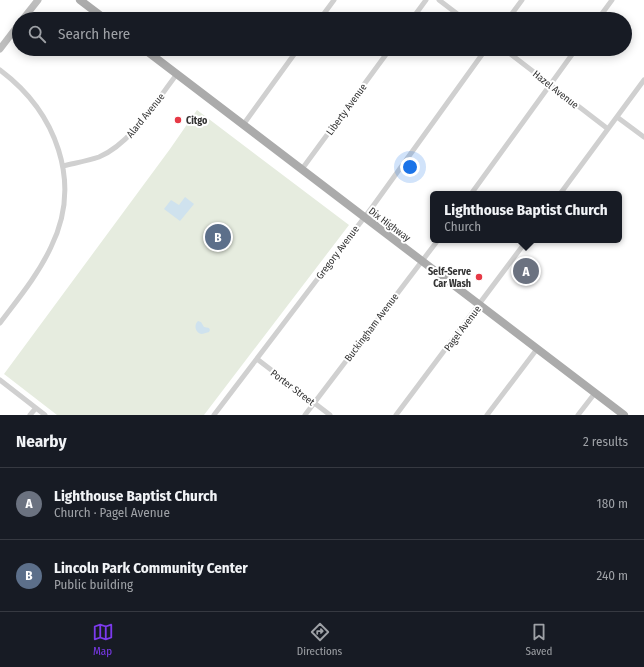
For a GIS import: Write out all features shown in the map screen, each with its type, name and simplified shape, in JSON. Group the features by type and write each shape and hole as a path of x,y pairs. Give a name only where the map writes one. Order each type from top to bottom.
{"main road":[{"path":"80,0 96,12"},
{"name":"Dix Highway","path":"153,56 624,415"}],"street":[{"path":"29,12 38,0"},
{"path":"325,12 334,0"},
{"path":"417,12 426,0"},
{"path":"439,0 455,12"},
{"path":"513,12 522,0"},
{"path":"603,12 612,0"},
{"path":"0,49 12,33"},
{"path":"244,125 293,56"},
{"name":"Liberty Avenue","path":"302,169 385,56"},
{"name":"Gregory Avenue","path":"214,415 364,217 481,56"},
{"name":"Hazel Avenue","path":"513,56 608,130"},
{"path":"473,191 571,56"},
{"path":"0,70 18,85 39,109 54,136 63,166 65,187 64,206 55,239 37,272 0,323"},
{"name":"Alard Avenue","path":"63,166 99,157 123,142 177,74"},
{"path":"562,191 644,80"},
{"path":"617,117 644,137"},
{"name":"Buckingham Avenue","path":"305,415 436,243"},
{"name":"Pagel Avenue","path":"396,415 480,305 525,243"},
{"path":"487,415 537,349"},
{"name":"Porter Street","path":"257,359 330,415"},
{"path":"0,380 45,415"},
{"path":"578,415 595,393"},
{"path":"30,415 36,408"}],"shaded area":[{"path":"197,110 349,225 204,415 57,415 4,374 170,149"}],"water":[{"path":"185,197 194,204 180,221 164,209 171,200 179,205"},
{"path":"198,321 201,322 204,327 209,328 209,332 202,334 198,332 195,327"}],"place":[{"name":"Citgo","path":"178,120"},
{"name":"Lincoln Park Community Center","path":"218,237"},
{"name":"Lighthouse Baptist Church","path":"526,271"},
{"name":"Self-Serve Car Wash","path":"479,277"}]}
